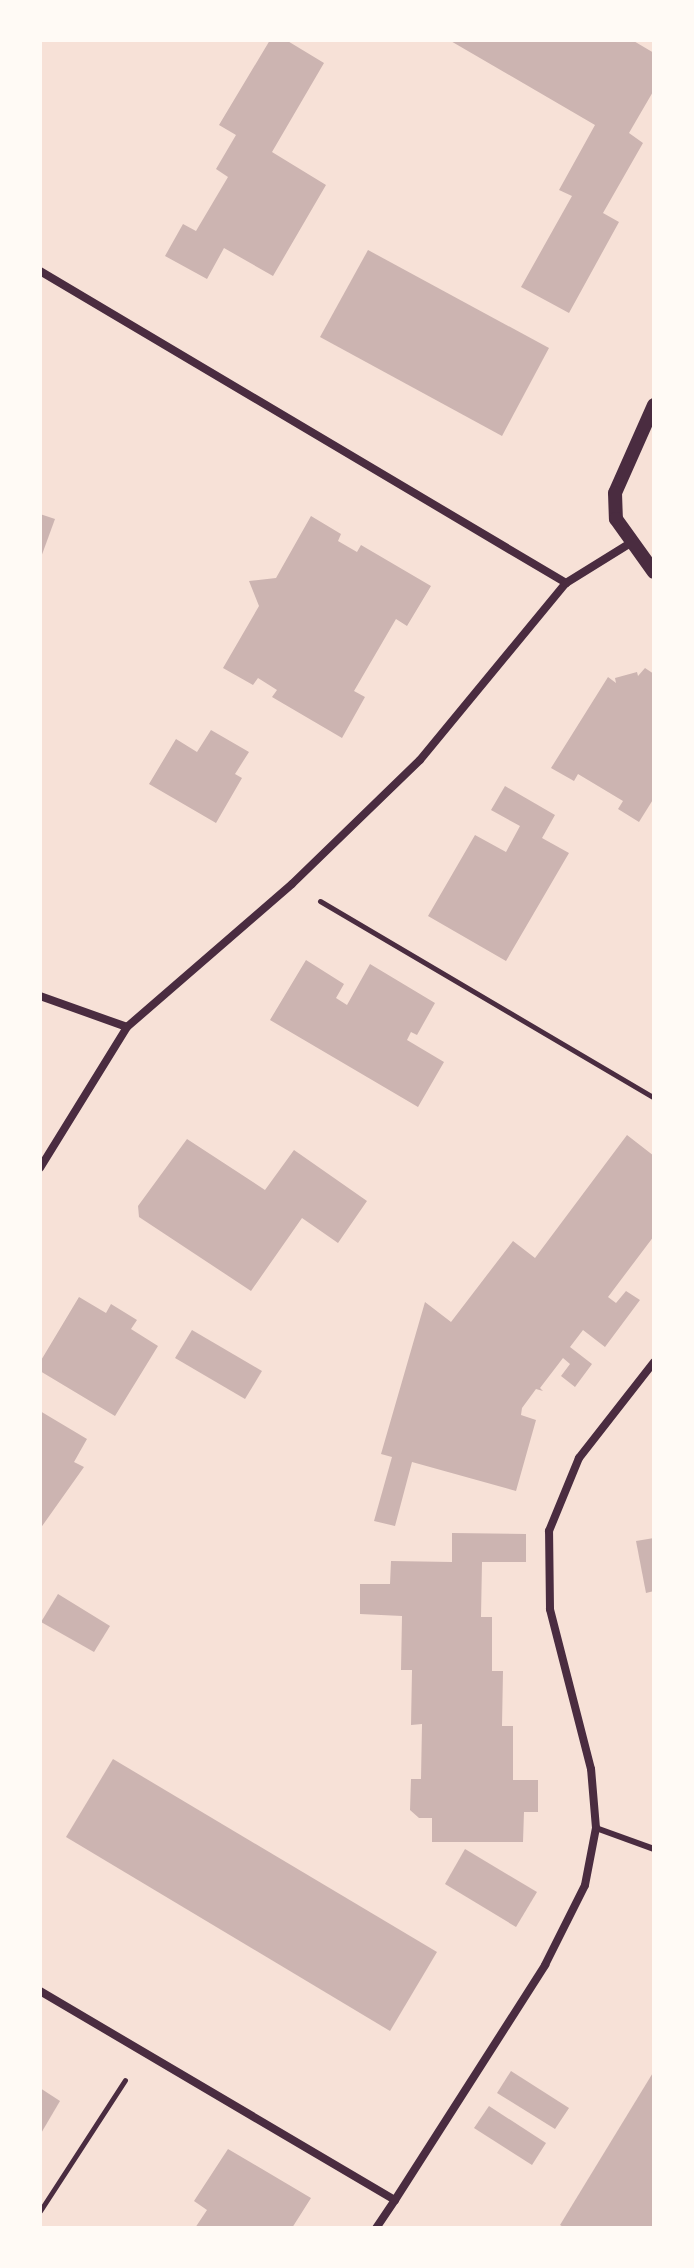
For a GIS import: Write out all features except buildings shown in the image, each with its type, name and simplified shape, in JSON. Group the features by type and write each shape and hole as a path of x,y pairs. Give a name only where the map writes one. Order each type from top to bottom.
{"street":[{"path":"40,271 566,583"},
{"path":"654,405 615,493 616,519 629,544 654,572"},
{"path":"40,1168 127,1027 292,884 420,760 566,583 629,544"},
{"path":"40,996 127,1027"},
{"path":"376,2228 545,1965 585,1885 596,1828 591,1769 550,1609 549,1531 579,1458 654,1362"},
{"path":"40,1991 395,2200"}],"lane":[{"path":"596,1828 654,1849"}],"path":[{"path":"292,884 654,1098"},
{"path":"40,2211 143,2052"}]}
